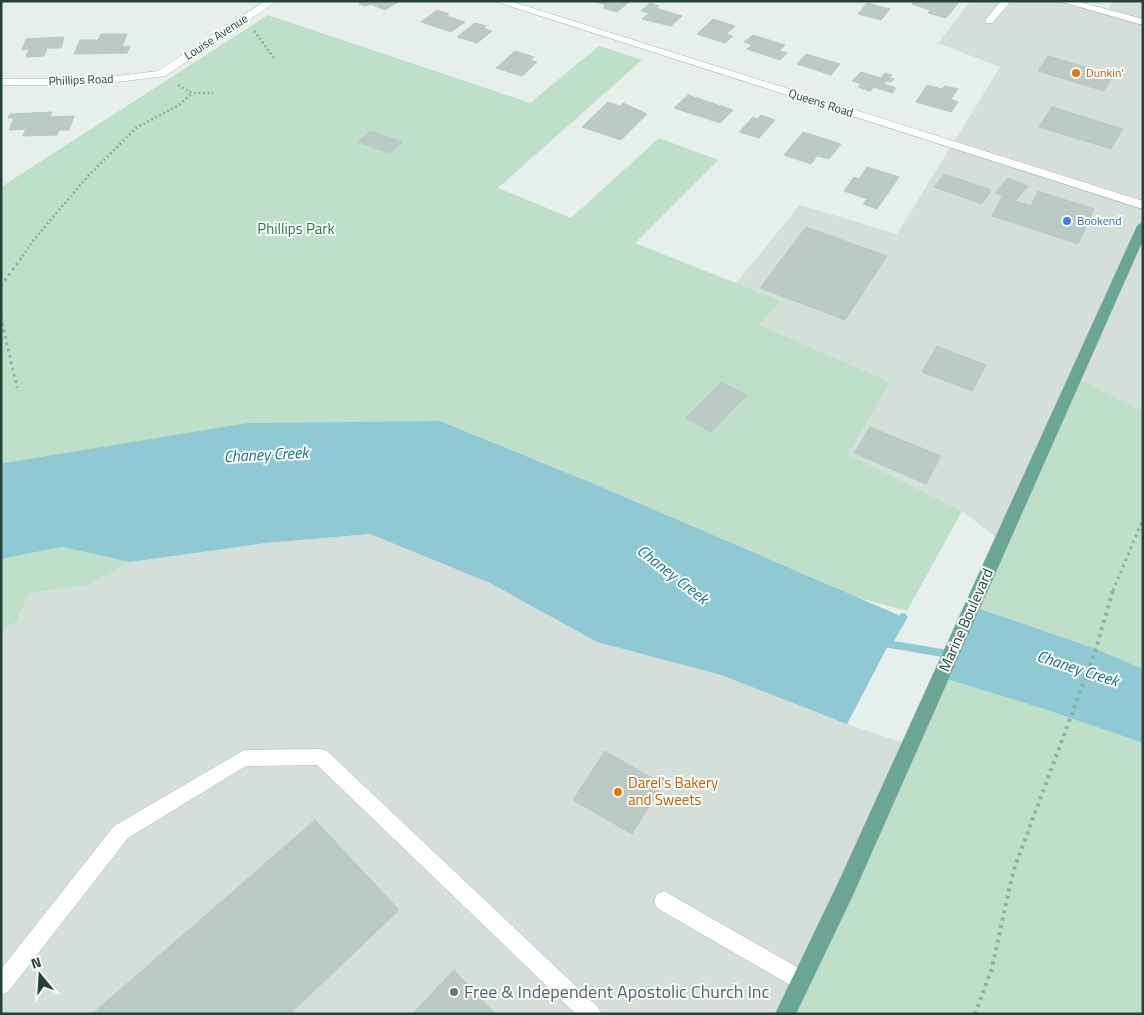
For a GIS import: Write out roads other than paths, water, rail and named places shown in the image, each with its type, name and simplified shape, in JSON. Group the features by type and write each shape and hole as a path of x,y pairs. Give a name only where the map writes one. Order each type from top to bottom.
{"main road":[{"name":"Marine Boulevard","path":"785,1014 802,981 910,745 1143,226"}],"street":[{"name":"Louise Avenue","path":"161,74 272,1"},
{"name":"Queens Road","path":"499,1 1143,205"},
{"path":"989,21 1006,1"},
{"path":"1064,1 1143,22"},
{"name":"Phillips Road","path":"1,82 92,82 161,74"},
{"path":"1,985 121,832 244,758 321,757 591,1014"},
{"path":"664,901 802,981"}],"water":[{"path":"440,421 592,483 903,617 847,724 721,675 597,642 490,583 370,534 266,543 130,562 62,547 1,559 1,464 4,463 248,423"},
{"path":"972,606 1096,649 1143,669 1143,743 1044,709 940,677"}],"waterway":[{"name":"Chaney Creek","path":"903,617 887,644 954,655"}],"place":[{"name":"Dunkin'","path":"1076,73"},
{"name":"Bookend","path":"1067,221"},
{"name":"Darel's Bakery and Sweets","path":"618,792"},
{"name":"Free & Independent Apostolic Church Inc","path":"454,992"}],"park label":[{"name":"Phillips Park","path":"296,229"}]}
